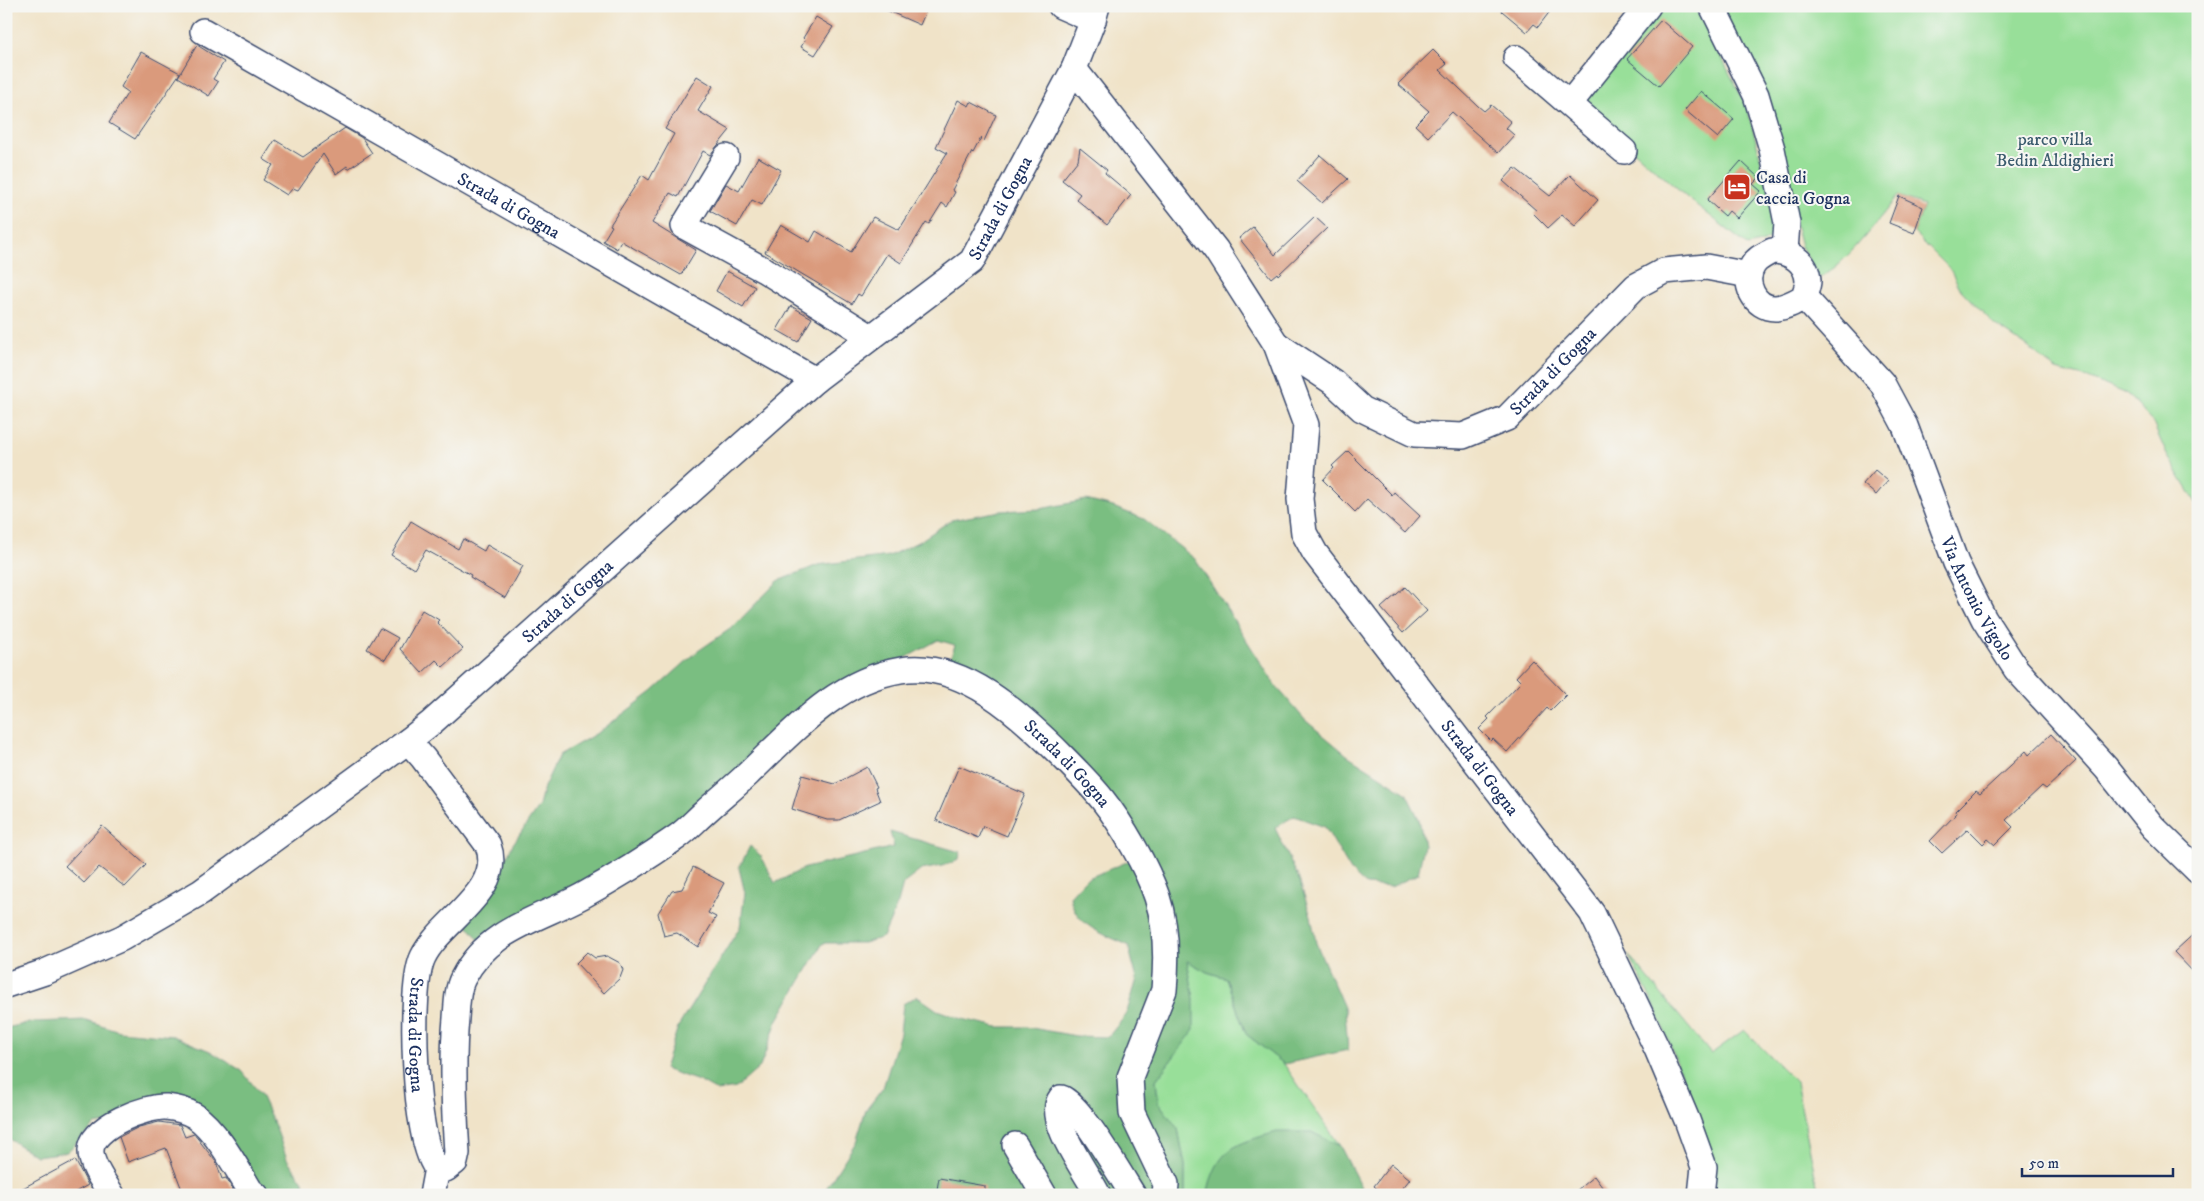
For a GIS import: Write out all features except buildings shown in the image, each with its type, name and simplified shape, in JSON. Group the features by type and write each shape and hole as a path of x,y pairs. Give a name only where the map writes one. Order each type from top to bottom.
{"street":[{"name":"Strada di Gogna","path":"6,985 45,972 122,938 201,892 431,724 815,380 972,261 1074,69 1095,13 1061,6"},
{"path":"1570,103 1648,6"},
{"path":"1712,6 1756,95 1772,149 1787,223 1785,251"},
{"name":"Strada di Gogna","path":"203,31 815,380"},
{"path":"1516,58 1624,151"},
{"name":"Strada di Gogna","path":"1074,69 1216,250 1276,344 1306,425 1300,499 1304,533 1315,553 1592,913 1657,1049 1687,1120 1704,1167 1701,1195"},
{"path":"726,157 684,226 764,270 871,337"},
{"path":"1772,251 1785,251 1796,258 1804,268 1808,281 1804,297 1790,305 1773,308 1758,302 1749,288 1749,275 1753,264 1761,257 1772,251"},
{"name":"Strada di Gogna","path":"1276,344 1332,382 1362,409 1414,434 1463,436 1507,418 1636,286 1664,271 1706,267 1749,275"},
{"name":"Via Antonio Vigolo","path":"1804,297 1882,383 1905,426 1956,563 1984,619 2016,669 2106,768 2153,827 2198,871"},
{"name":"Strada di Gogna","path":"408,741 424,758 488,845 491,855 488,877 478,894 431,943 422,958 416,978 414,1005 418,1088 428,1148 432,1163 438,1168 446,1169 455,1162 457,1154 453,1043 457,1000 462,979 478,955 497,938 519,924 580,897 682,834 789,734 844,692 867,679 900,670 916,669 961,679 1000,701 1030,724 1102,798 1144,868 1157,897 1164,925 1166,950 1164,990 1130,1077 1132,1113 1166,1184 1165,1195"},
{"name":"Strada di Gogna","path":"668,857 684,841 682,834"},
{"path":"1098,1195 1063,1133 1057,1116 1058,1103 1061,1098 1067,1100 1079,1112 1133,1195"},
{"path":"112,1195 94,1162 91,1150 95,1139 104,1128 140,1112 165,1107 180,1110 196,1117 221,1143 250,1190 256,1195"},
{"path":"1015,1145 1044,1195"},
{"path":"432,1195 438,1168"}],"green space":[{"path":"1653,6 1695,6 1747,107 1780,232 1764,242 1748,246 1684,195 1575,98"},
{"name":"parco villa Bedin Aldighieri","path":"1719,6 2198,6 2198,506 2167,455 2152,421 2127,394 2088,378 2056,370 2031,349 1994,324 1961,290 1950,269 1914,233 1924,205 1898,196 1851,252 1830,271 1819,278 1801,246 1762,96"},
{"path":"1086,500 1113,507 1144,519 1195,559 1275,685 1305,720 1347,755 1406,793 1419,819 1424,846 1418,874 1391,887 1366,885 1351,871 1325,827 1294,816 1275,828 1298,877 1311,916 1316,943 1345,1010 1348,1050 1284,1064 1246,1034 1226,978 1207,972 1187,961 1194,999 1194,1030 1156,1080 1158,1102 1178,1129 1185,1165 1185,1195 822,1195 856,1142 866,1110 883,1088 900,1033 903,1004 917,996 937,1010 962,1019 998,1027 1026,1027 1076,1036 1108,1037 1126,1015 1137,979 1128,945 1100,933 1084,922 1073,906 1070,896 1086,879 1134,859 1033,720 944,678 955,645 938,640 900,661 693,819 479,940 462,918 494,883 513,844 539,806 544,787 559,755 599,732 652,692 698,651 733,627 778,581 818,565 889,556 920,541 951,520 1001,511 1040,509"},
{"path":"890,832 960,852 959,860 921,870 903,884 898,903 883,937 864,943 823,943 777,1021 760,1067 736,1088 717,1091 699,1081 664,1069 678,1027 740,927 745,893 739,868 750,846 761,856 775,883 805,868 894,847"},
{"path":"1628,954 1711,1054 1744,1030 1796,1082 1819,1195 1712,1195 1706,1144 1655,1007"},
{"path":"1187,960 1207,972 1226,978 1246,1034 1284,1064 1340,1146 1311,1132 1211,1180 1207,1195 1185,1195 1185,1165 1178,1129 1158,1102 1156,1080 1175,1055 1194,999"},
{"path":"86,1020 119,1031 173,1036 210,1051 242,1071 261,1095 287,1159 312,1195 263,1195 188,1109 95,1125 67,1152 36,1156 6,1137 6,1028 34,1022"},
{"path":"1277,1132 1311,1132 1340,1146 1365,1195 1207,1195 1216,1167 1230,1150 1249,1140"}],"place":[{"name":"Casa di caccia Gogna","path":"1737,187"}]}
